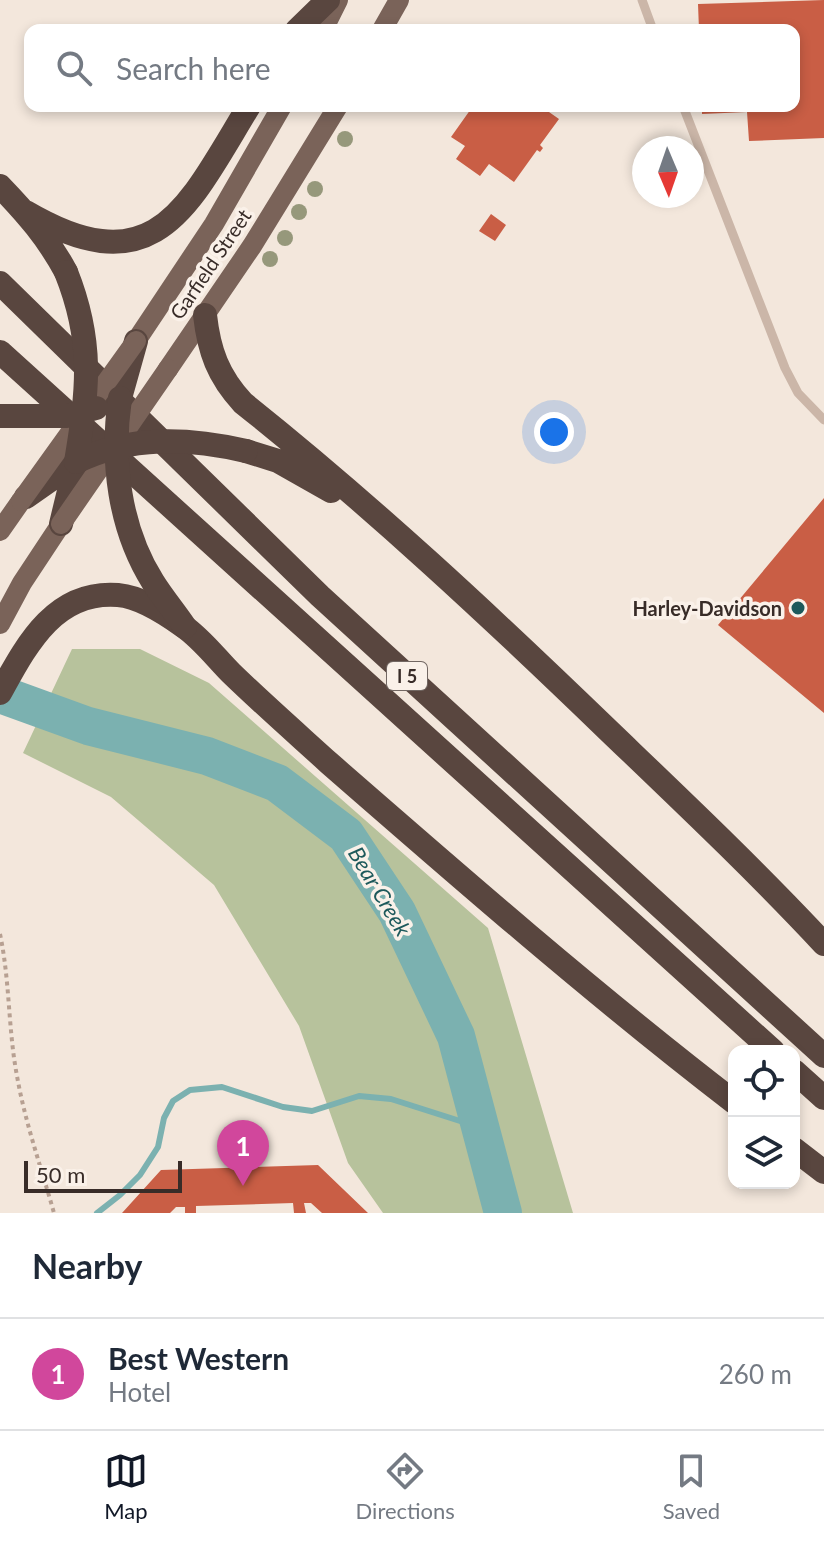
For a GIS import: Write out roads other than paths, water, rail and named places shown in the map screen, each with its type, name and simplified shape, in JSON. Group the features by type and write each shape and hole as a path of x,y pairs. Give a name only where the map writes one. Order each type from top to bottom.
{"highway":[{"path":"303,24 328,0"},
{"path":"26,212 57,230 85,240 107,243 146,236 162,227 193,198 245,112"},
{"path":"0,186 51,244 76,297 86,343 88,366 84,413 61,524"},
{"name":"I 5","path":"0,283 331,606 824,1056"},
{"path":"205,315 212,354 228,387 243,403 387,526 551,675 772,888 824,944"},
{"path":"136,341 120,398 116,446 120,493 136,549 152,581 185,627 291,729 462,879 661,1046 728,1097"},
{"name":"I 5","path":"0,352 766,1045"},
{"path":"0,416 50,417 84,413 120,398 168,369"},
{"path":"21,501 76,462 116,446 169,440 207,442 278,461 387,526"},
{"path":"0,693 38,629 64,609 83,601 117,595 138,599 185,627"},
{"path":"800,1076 824,1098"},
{"path":"800,1154 824,1172"}],"main road":[{"path":"326,24 338,0"},
{"path":"385,24 399,0"},
{"name":"Garfield Street","path":"0,531 136,341 214,224 279,112"},
{"name":"Garfield Street","path":"0,624 22,583 205,315 334,112"}],"lane":[{"path":"642,0 651,24"},
{"path":"685,112 785,368 798,393 824,420"}],"waterway":[{"name":"Bear Creek","path":"0,694 88,726 207,756 277,783 346,835 397,912 456,1036 503,1213"},
{"path":"97,1213 140,1175 158,1147 164,1118 173,1101 190,1090 222,1087 283,1107 312,1111 359,1096 391,1099 482,1128"}],"place":[{"name":"Harley-Davidson","path":"798,608"},
{"name":"Best Western","path":"243,1186"}]}
